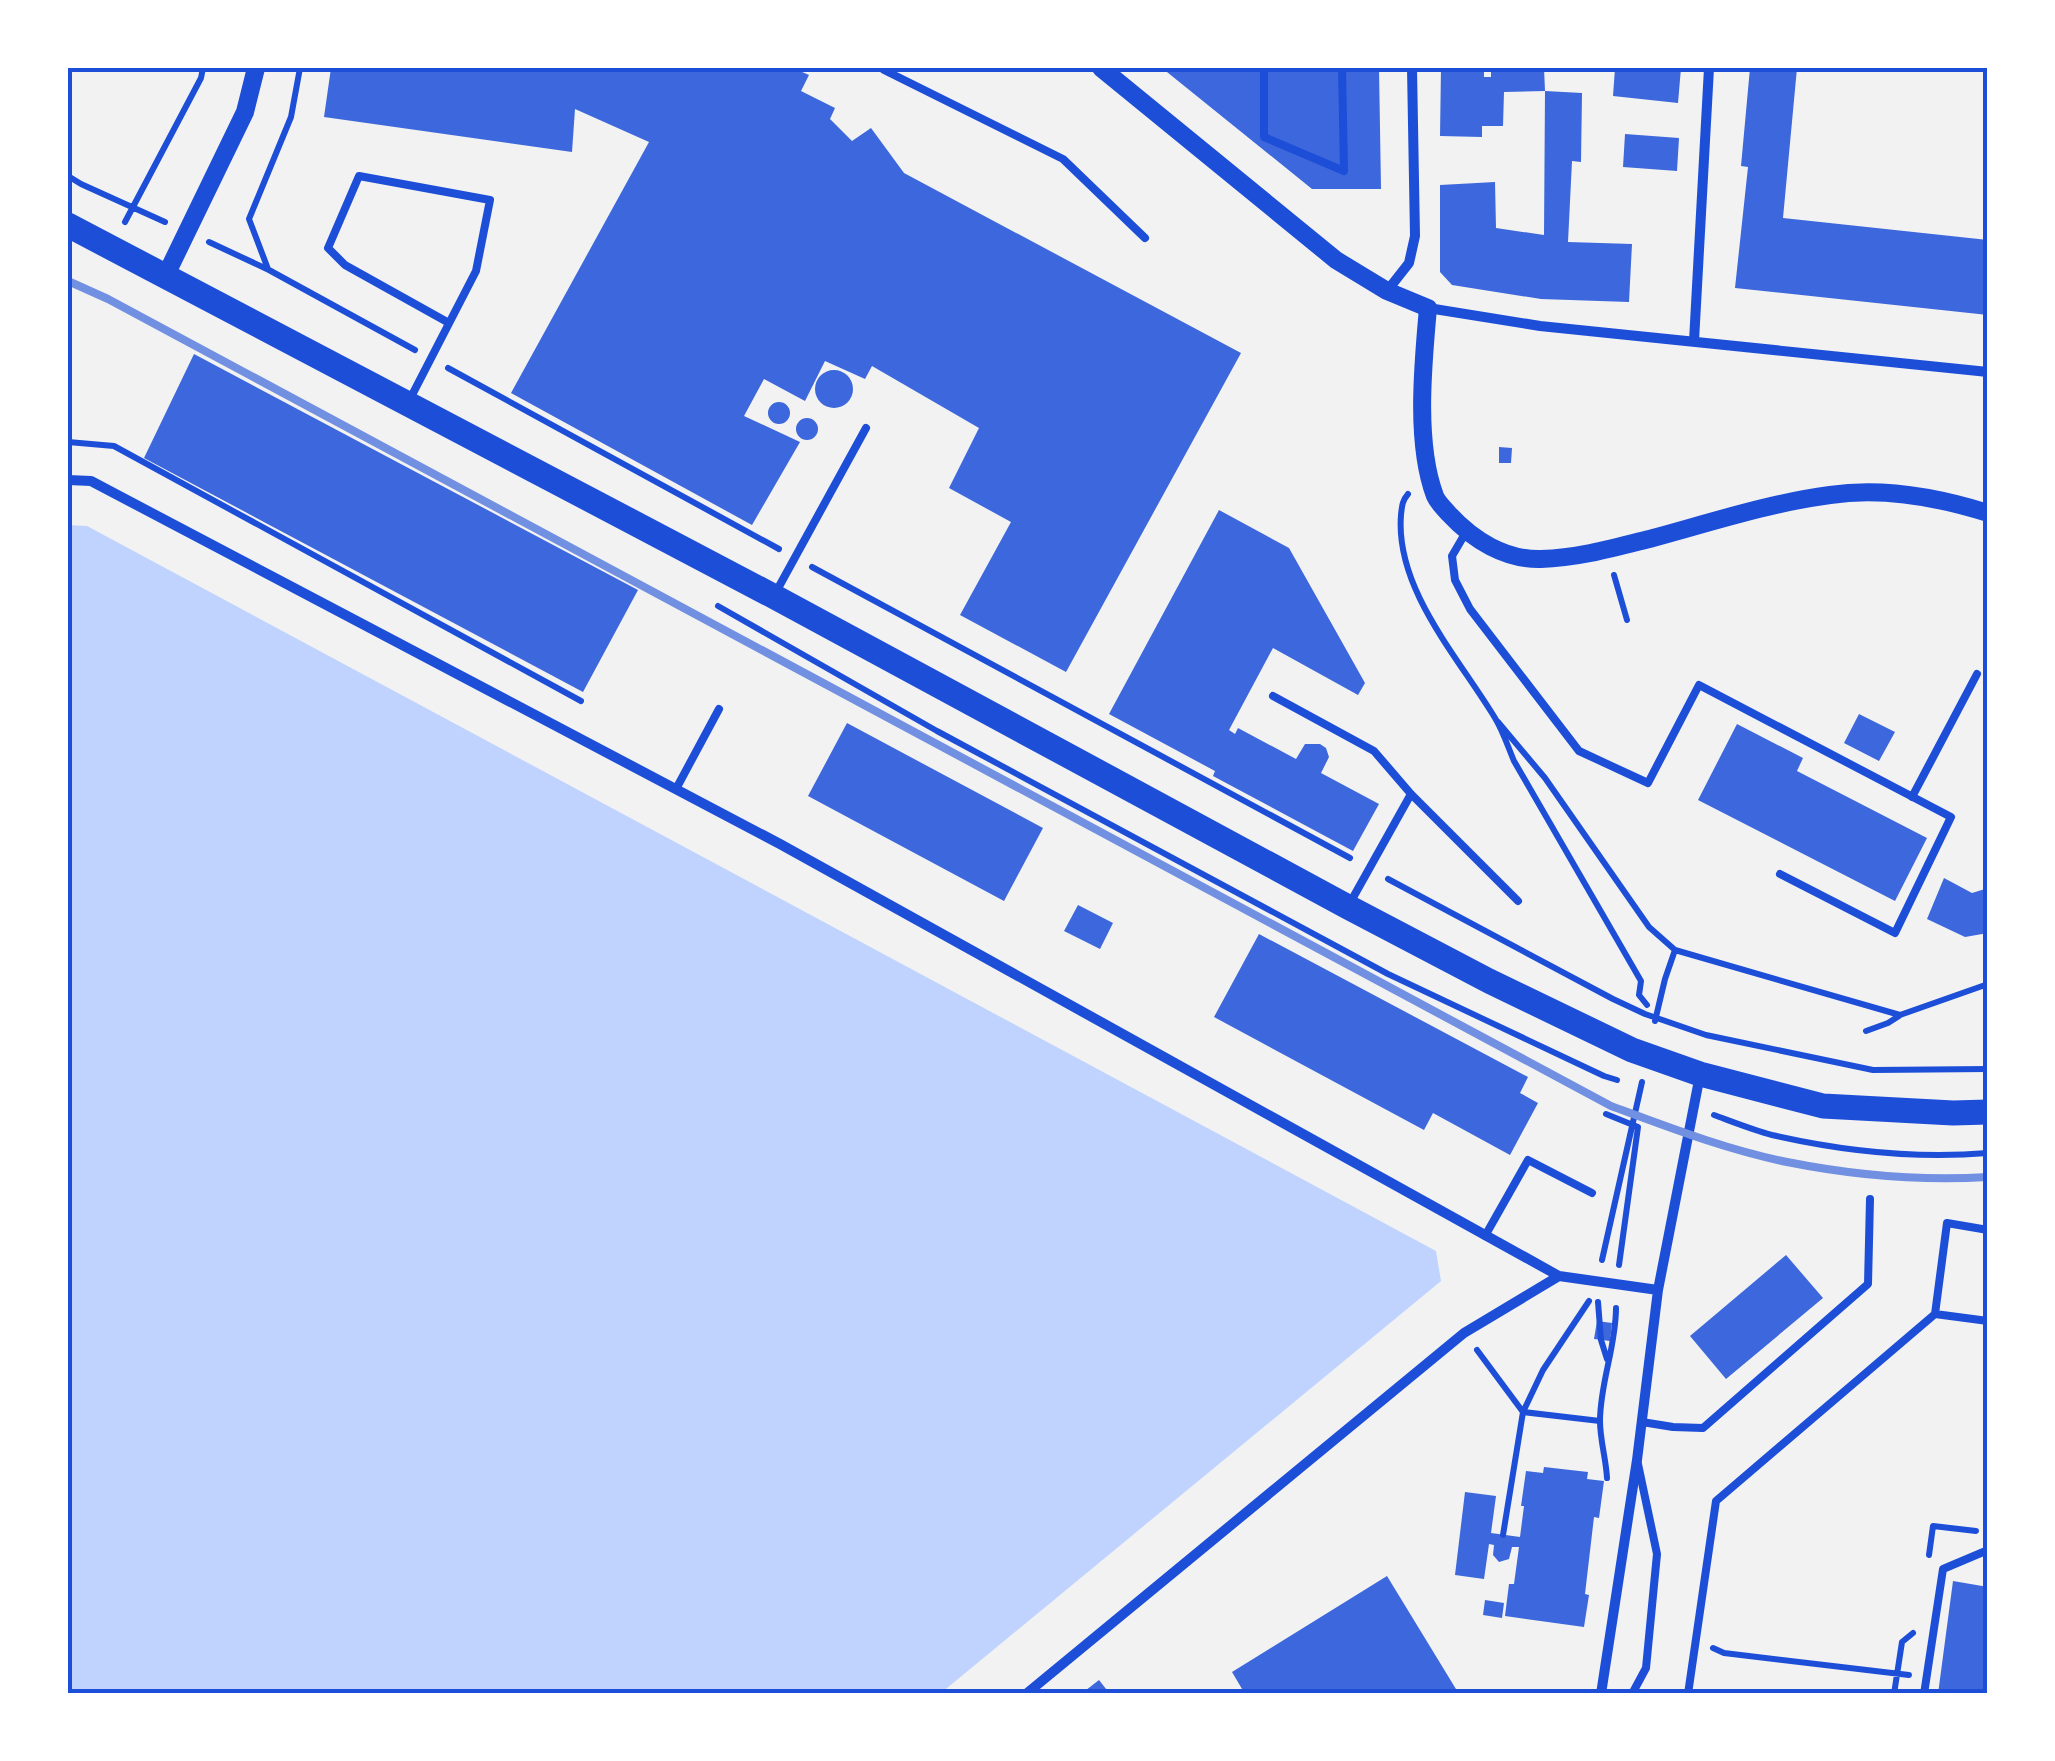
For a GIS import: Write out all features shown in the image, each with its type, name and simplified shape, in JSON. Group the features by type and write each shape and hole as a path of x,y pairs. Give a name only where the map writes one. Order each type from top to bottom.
{"main road":[{"path":"68,225 774,596 1348,907 1632,1050 1700,1074 1823,1106 1988,1112"}],"street":[{"path":"166,275 245,112 256,68"},
{"path":"1101,68 1336,260 1387,291 1428,308 1540,326 1988,372"},
{"path":"1387,291 1409,263 1414,236 1412,68"},
{"path":"1694,341 1709,68"},
{"path":"1428,308 1422,387 1428,466 1436,500 1466,532 1496,551 1539,559 1606,550 1778,504 1834,494 1909,495 1946,500 1988,513"},
{"path":"68,480 91,481 676,789 1558,1276 1658,1290"},
{"path":"1601,1694 1658,1290 1700,1074"},
{"path":"1026,1694 1464,1333 1558,1276"}],"lane":[{"path":"1264,68 1264,137 1344,171 1342,68"},
{"path":"884,70 1063,159 1144,238"},
{"path":"408,403 476,271 490,200 359,176 328,248 345,266 448,322"},
{"path":"774,596 866,428"},
{"path":"1466,532 1452,556 1455,580 1470,608 1580,751 1648,782 1698,685 1951,817 1895,933 1780,874"},
{"path":"1912,797 1977,674"},
{"path":"1273,696 1374,751 1411,794 1518,901"},
{"path":"676,789 719,709"},
{"path":"1348,907 1411,794"},
{"path":"1486,1236 1528,1160 1592,1193"},
{"path":"1642,1422 1703,1428 1868,1284 1870,1199"},
{"path":"1688,1694 1716,1501 1935,1314 1947,1224 1988,1230"},
{"path":"1935,1314 1988,1321"},
{"path":"1632,1694 1646,1668 1657,1554 1637,1460"},
{"path":"1924,1694 1943,1569 1988,1550"}],"path":[{"path":"112,248 203,68"},
{"path":"300,68 291,116 250,219 269,270 795,558 1645,1014 1706,1035 1873,1070 1988,1069"},
{"path":"68,442 114,446 581,701"},
{"path":"1428,466 1403,501 1400,535 1406,567 1420,599 1498,722 1544,778 1649,927 1675,950 1900,1015"},
{"path":"1606,550 1627,620"},
{"path":"1498,722 1514,761 1640,981 1639,995 1646,1004"},
{"path":"1652,1036 1675,950"},
{"path":"1866,1031 1988,984"},
{"path":"1601,1268 1644,1075"},
{"path":"1605,1495 1608,1476 1600,1421 1608,1361 1614,1347 1616,1284 1638,1127 1606,1114"},
{"path":"1769,1134 1849,1150 1957,1156 1988,1153"},
{"path":"1596,1287 1601,1340 1608,1361"},
{"path":"1503,1535 1523,1412 1543,1370 1580,1317"},
{"path":"1464,1333 1523,1412 1600,1421"},
{"path":"1696,1640 1724,1653 1925,1677"}],"water":[{"path":"68,525 87,526 1436,1251 1441,1281 941,1693 68,1693"}],"building":[{"path":"331,68 793,68 809,75 801,91 835,108 830,119 852,141 871,128 904,173 1241,353 1066,672 960,615 1011,522 949,488 979,428 872,366 865,379 825,361 805,401 764,379 744,416 800,442 752,525 511,393 649,142 575,109 572,152 324,117"},
{"path":"1162,68 1379,68 1381,189 1312,189"},
{"path":"1441,68 1484,68 1484,77 1491,77 1491,68 1544,68 1545,91 1504,92 1503,126 1482,126 1482,137 1440,136"},
{"path":"1615,68 1681,68 1678,103 1613,96"},
{"path":"1750,68 1797,68 1783,218 1988,240 1988,315 1735,288 1748,167 1741,166"},
{"path":"1545,91 1582,93 1581,162 1572,161 1568,242 1632,244 1629,302 1541,299 1452,285 1440,272 1440,185 1495,182 1496,228 1544,235"},
{"path":"1625,134 1679,138 1677,171 1623,167"},
{"path":"194,354 638,590 583,692 144,458"},
{"path":"834,370 848,375 853,389 848,403 834,408 820,403 815,389 820,375"},
{"path":"779,402 787,405 787,421 779,424 771,421 768,413 771,405"},
{"path":"807,418 815,421 815,437 807,440 799,437 796,429 799,421"},
{"path":"1499,447 1512,448 1511,463 1499,463"},
{"path":"1219,510 1289,548 1365,683 1358,695 1273,648 1229,730 1235,734 1238,728 1296,759 1305,744 1326,748 1329,757 1321,773 1379,804 1353,851 1213,776 1215,771 1109,714"},
{"path":"1859,714 1895,732 1879,761 1844,743"},
{"path":"847,723 1043,828 1004,901 808,796"},
{"path":"1737,724 1803,758 1797,771 1927,838 1895,901 1698,800"},
{"path":"1944,878 1972,893 1985,889 1988,933 1965,937 1927,919"},
{"path":"1078,905 1113,923 1100,949 1064,931"},
{"path":"1259,934 1528,1077 1520,1093 1538,1103 1510,1155 1433,1113 1424,1130 1214,1017"},
{"path":"1786,1255 1823,1298 1726,1379 1690,1336"},
{"path":"1597,1321 1612,1323 1610,1341 1594,1339"},
{"path":"1544,1467 1588,1472 1587,1479 1604,1481 1599,1518 1594,1517 1584,1627 1505,1616 1519,1547 1512,1547 1509,1559 1499,1562 1493,1555 1494,1545 1489,1544 1484,1579 1455,1575 1465,1492 1496,1496 1491,1533 1520,1537 1526,1471 1543,1473"},
{"path":"1387,1576 1459,1694 1245,1694 1232,1672"},
{"path":"1953,1581 1988,1587 1988,1694 1938,1694"},
{"path":"1485,1600 1504,1603 1502,1618 1483,1615"},
{"path":"1099,1680 1110,1694 1081,1694"}],"railway":[{"path":"68,281 1611,1106 1720,1145 1787,1162 1887,1176 1988,1177"}]}
